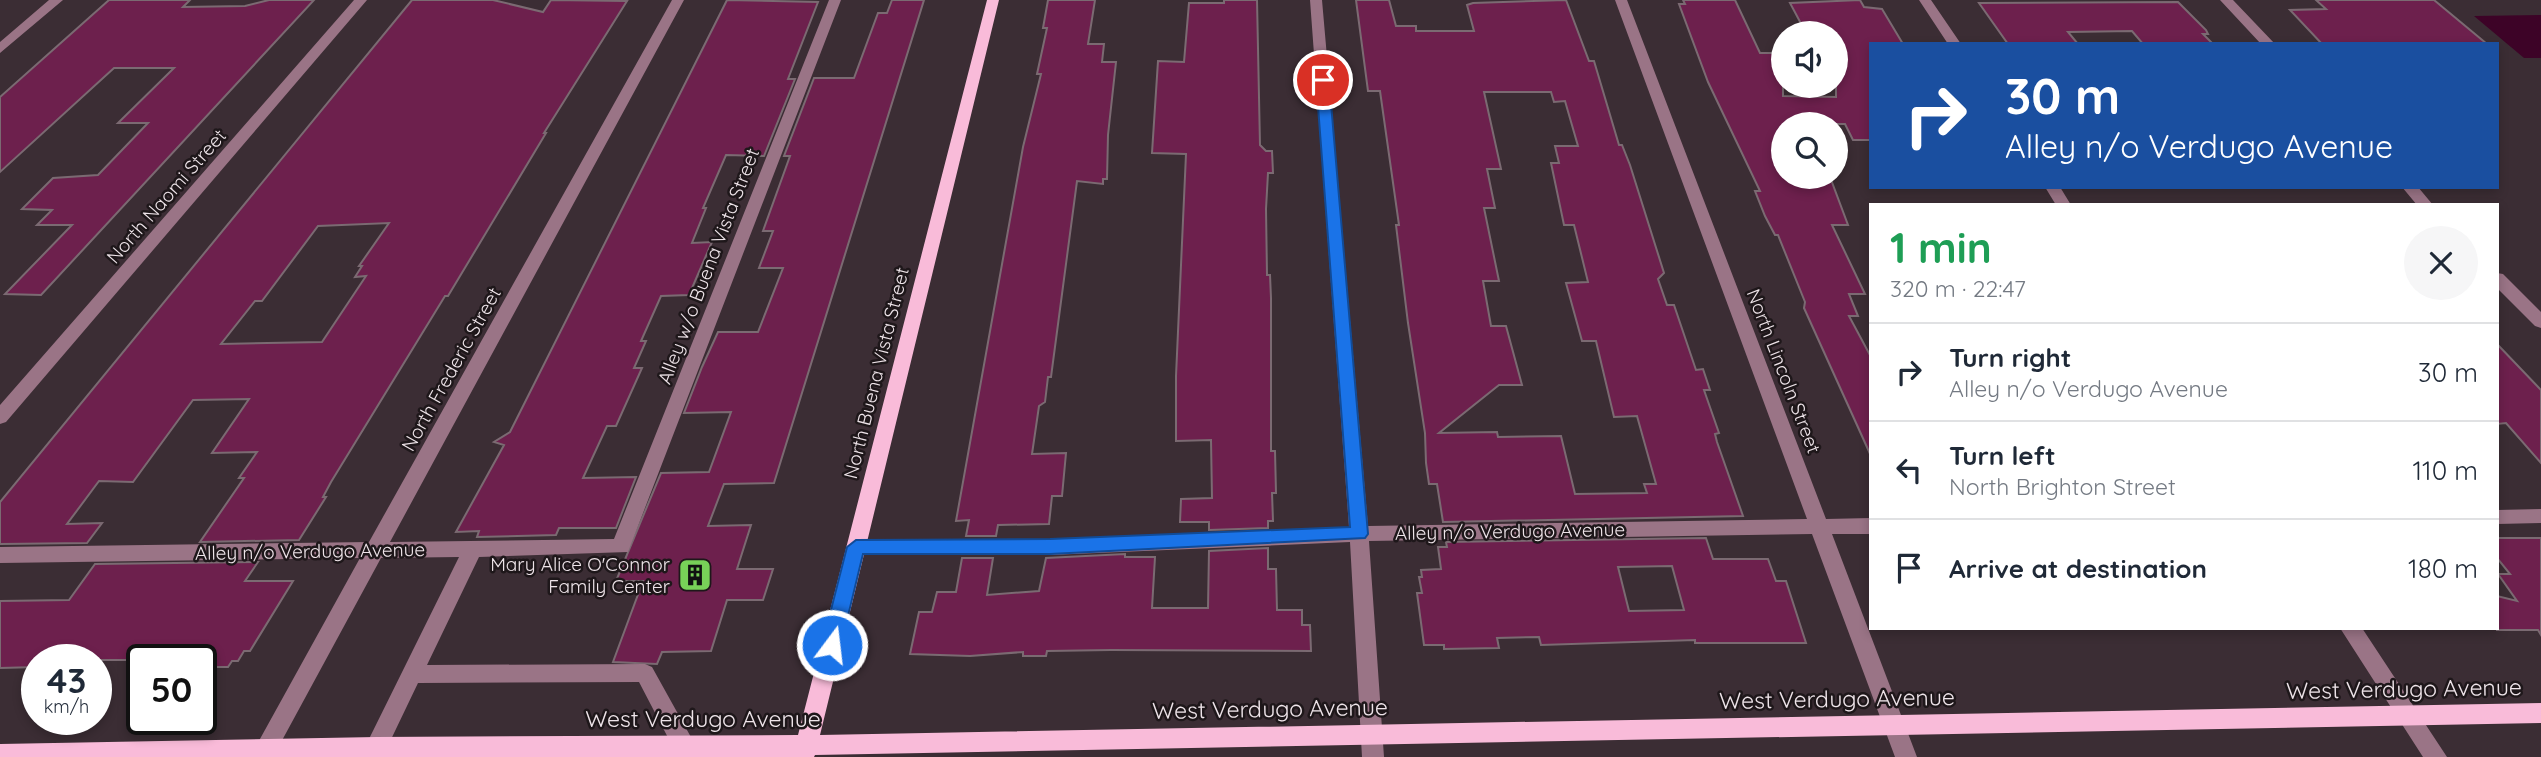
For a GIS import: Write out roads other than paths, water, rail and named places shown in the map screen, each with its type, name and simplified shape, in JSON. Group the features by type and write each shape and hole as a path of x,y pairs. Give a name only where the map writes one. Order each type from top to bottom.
{"main road":[{"name":"North Buena Vista Street","path":"805,751 993,0"},
{"name":"West Verdugo Avenue","path":"0,754 263,753 376,747 684,746 805,751 1371,733 2541,713"}],"street":[{"path":"0,49 58,0"},
{"name":"North Naomi Street","path":"0,417 361,0"},
{"name":"North Frederic Street","path":"263,753 678,0"},
{"name":"Alley w/o Buena Vista Street","path":"621,547 835,0"},
{"path":"1316,0 1359,534 1373,757"},
{"name":"North Lincoln Street","path":"1621,0 1906,757"},
{"path":"1925,0 1954,42"},
{"path":"2226,0 2267,42"},
{"path":"2411,189 2424,203"},
{"path":"2499,280 2541,322"},
{"path":"2499,517 2541,516"},
{"name":"Alley n/o Verdugo Avenue","path":"856,547 1050,547 1359,534 1869,526"},
{"name":"Alley n/o Verdugo Avenue","path":"0,555 621,547"},
{"path":"376,747 473,549"},
{"path":"2351,630 2437,757"},
{"path":"412,674 645,673 684,746"}],"place":[{"name":"Mary Alice O'Connor Family Center","path":"695,575"}]}
